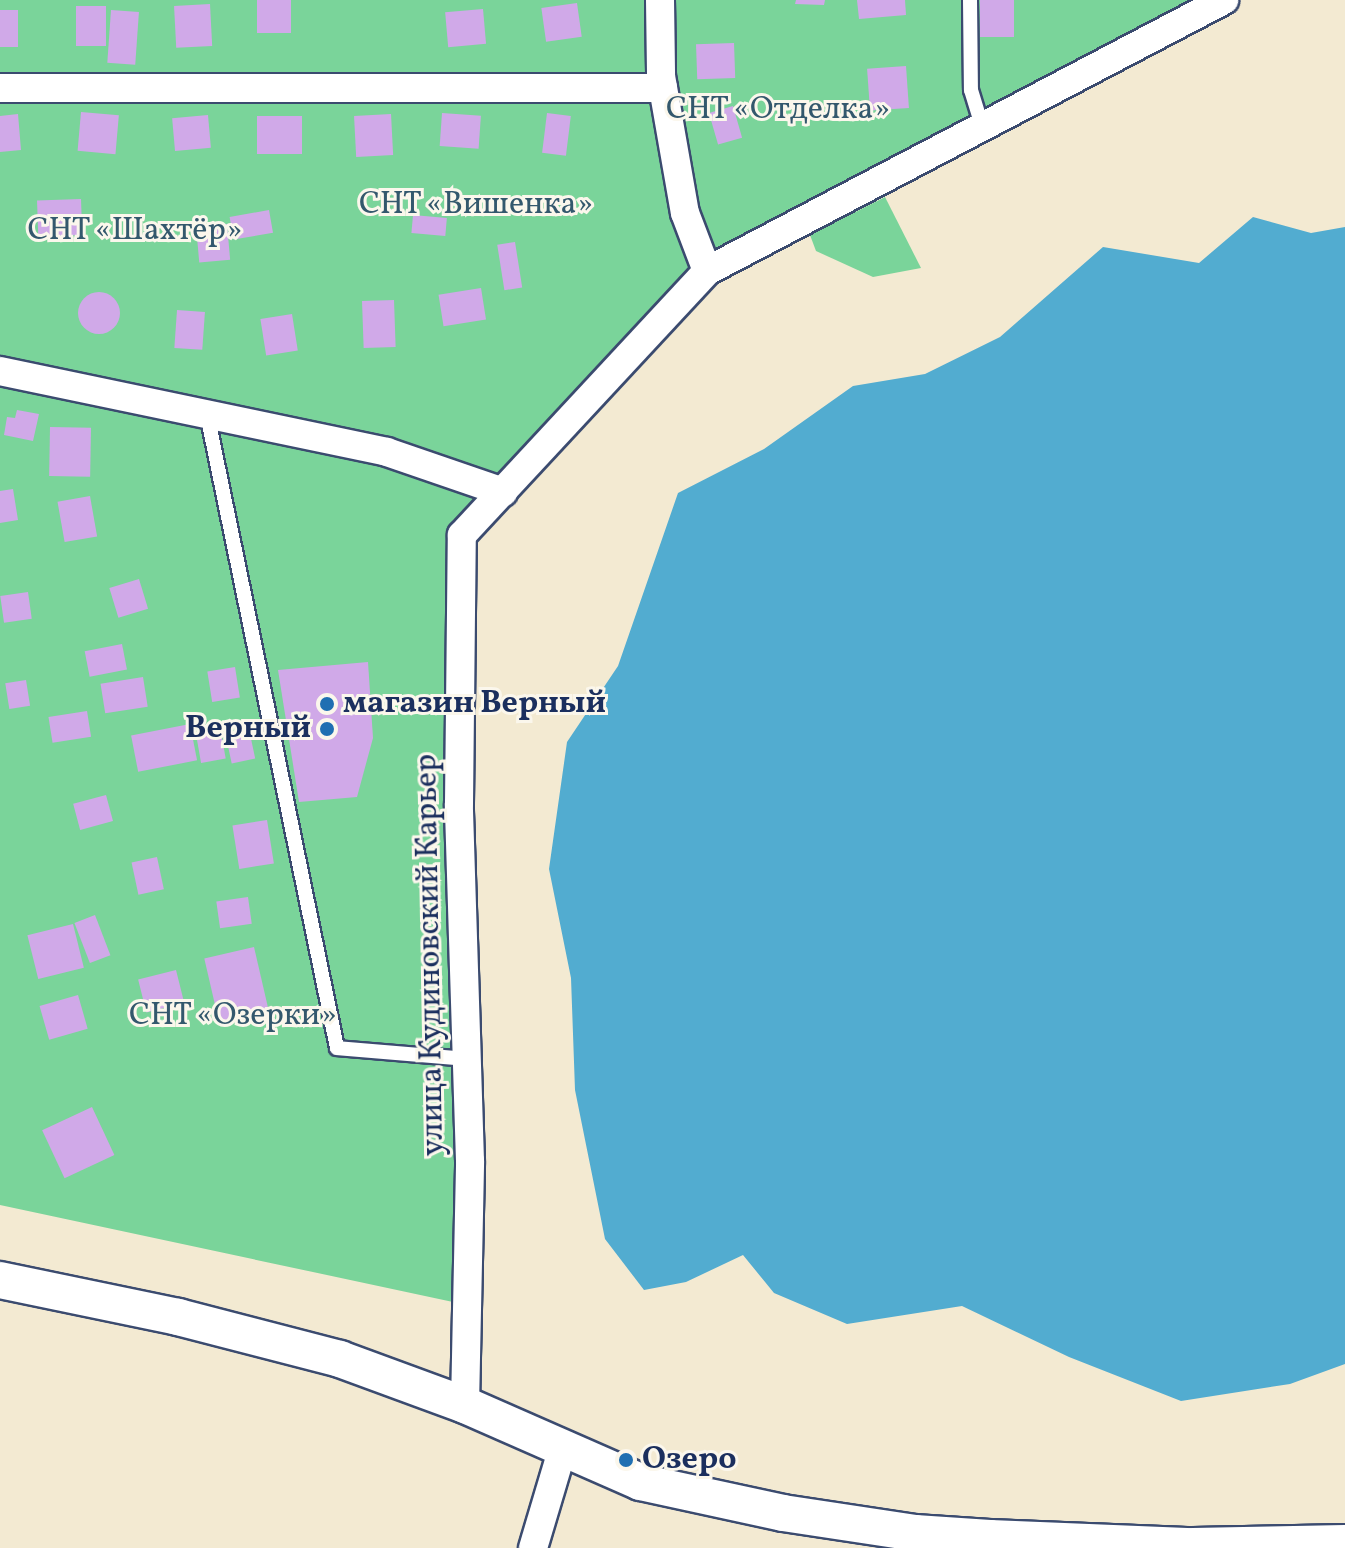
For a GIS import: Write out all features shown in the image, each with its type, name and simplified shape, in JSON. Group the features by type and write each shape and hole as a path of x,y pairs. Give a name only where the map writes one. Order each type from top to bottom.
{"street":[{"path":"660,0 663,88 685,213 707,271"},
{"name":"улица Кудиновский Карьер","path":"465,1405 467,1059 459,804 462,535 707,271 1224,0"},
{"path":"0,88 663,88"},
{"path":"0,371 387,452 503,492"},
{"path":"0,1280 270,1339 403,1380 640,1482 702,1498 915,1533 1193,1546 1345,1543"},
{"path":"533,1548 562,1451"}],"lane":[{"path":"970,0 971,90 982,127"},
{"path":"207,414 337,1048 467,1059"}],"green space":[{"path":"0,0 1224,0 707,271 462,535 467,1305 0,1205"},
{"path":"885,197 921,268 873,277 816,251 810,235"}],"water":[{"path":"1253,217 1311,233 1345,227 1345,1364 1290,1384 1181,1401 1069,1357 962,1306 847,1324 774,1293 743,1255 686,1282 644,1290 605,1239 575,1090 571,978 549,869 567,742 618,666 678,493 764,449 853,386 925,374 1000,337 1103,247 1199,263"}],"building":[{"path":"257,0 291,0 291,33 257,33"},
{"path":"796,0 825,0 824,5 795,4"},
{"path":"857,0 905,0 906,15 859,19"},
{"path":"980,0 1014,0 1014,37 980,37"},
{"path":"577,3 582,37 546,42 541,8"},
{"path":"210,4 212,46 176,48 174,6"},
{"path":"76,6 106,6 106,46 76,46"},
{"path":"483,9 486,44 448,47 445,12"},
{"path":"0,10 18,10 18,47 0,47"},
{"path":"111,10 139,12 135,65 107,63"},
{"path":"734,43 735,78 697,79 696,44"},
{"path":"906,66 909,108 870,111 867,69"},
{"path":"733,106 742,138 718,145 709,113"},
{"path":"81,112 119,115 115,154 78,151"},
{"path":"442,113 481,116 479,149 440,146"},
{"path":"547,113 571,116 566,156 542,153"},
{"path":"18,114 21,150 0,152 0,116"},
{"path":"391,114 393,155 356,157 354,116"},
{"path":"208,115 211,148 175,151 172,118"},
{"path":"257,116 302,116 302,154 257,154"},
{"path":"81,199 82,235 38,237 37,201"},
{"path":"269,210 273,233 234,240 230,217"},
{"path":"413,215 447,218 445,236 411,233"},
{"path":"227,224 230,260 199,263 196,227"},
{"path":"515,242 522,287 504,290 497,245"},
{"path":"481,288 486,320 444,326 439,295"},
{"path":"99,292 114,298 120,313 114,328 99,334 84,328 78,313 84,298"},
{"path":"394,300 396,347 364,348 362,301"},
{"path":"177,310 205,312 202,350 174,348"},
{"path":"292,314 298,351 266,356 260,319"},
{"path":"17,410 39,414 33,441 4,435 7,417 15,418"},
{"path":"50,427 91,428 90,477 49,476"},
{"path":"13,489 18,520 0,523 0,491"},
{"path":"90,496 97,536 65,542 58,502"},
{"path":"139,579 148,609 118,618 109,588"},
{"path":"28,592 32,619 4,623 0,596"},
{"path":"122,644 127,670 90,677 85,651"},
{"name":"магазин Верный","path":"368,662 373,738 357,797 299,802 278,670"},
{"path":"235,667 240,698 212,702 207,671"},
{"path":"143,677 148,707 105,713 101,684"},
{"path":"26,680 30,706 9,709 5,683"},
{"path":"87,711 91,737 53,743 48,717"},
{"path":"190,724 197,760 138,772 131,735"},
{"path":"221,732 226,759 201,763 196,736"},
{"path":"250,734 255,758 232,763 227,739"},
{"path":"106,795 113,821 80,830 73,804"},
{"path":"267,820 274,863 239,869 232,825"},
{"path":"157,857 164,889 138,895 132,862"},
{"path":"248,897 252,924 220,928 216,901"},
{"path":"95,915 110,955 90,963 74,923"},
{"path":"73,924 84,968 38,979 27,935"},
{"path":"254,947 269,1011 219,1023 204,958"},
{"path":"176,970 184,1003 146,1012 138,979"},
{"path":"78,995 88,1029 49,1040 40,1006"},
{"path":"92,1107 114,1155 65,1178 42,1130"}],"place":[{"name":"магазин Верный","path":"327,704"},
{"name":"Верный","path":"327,729"},
{"name":"Озеро","path":"626,1460"}],"park label":[{"name":"СНТ «Отделка»","path":"778,110"},
{"name":"СНТ «Вишенка»","path":"476,205"},
{"name":"СНТ «Шахтёр»","path":"135,231"},
{"name":"СНТ «Озерки»","path":"233,1016"}]}
